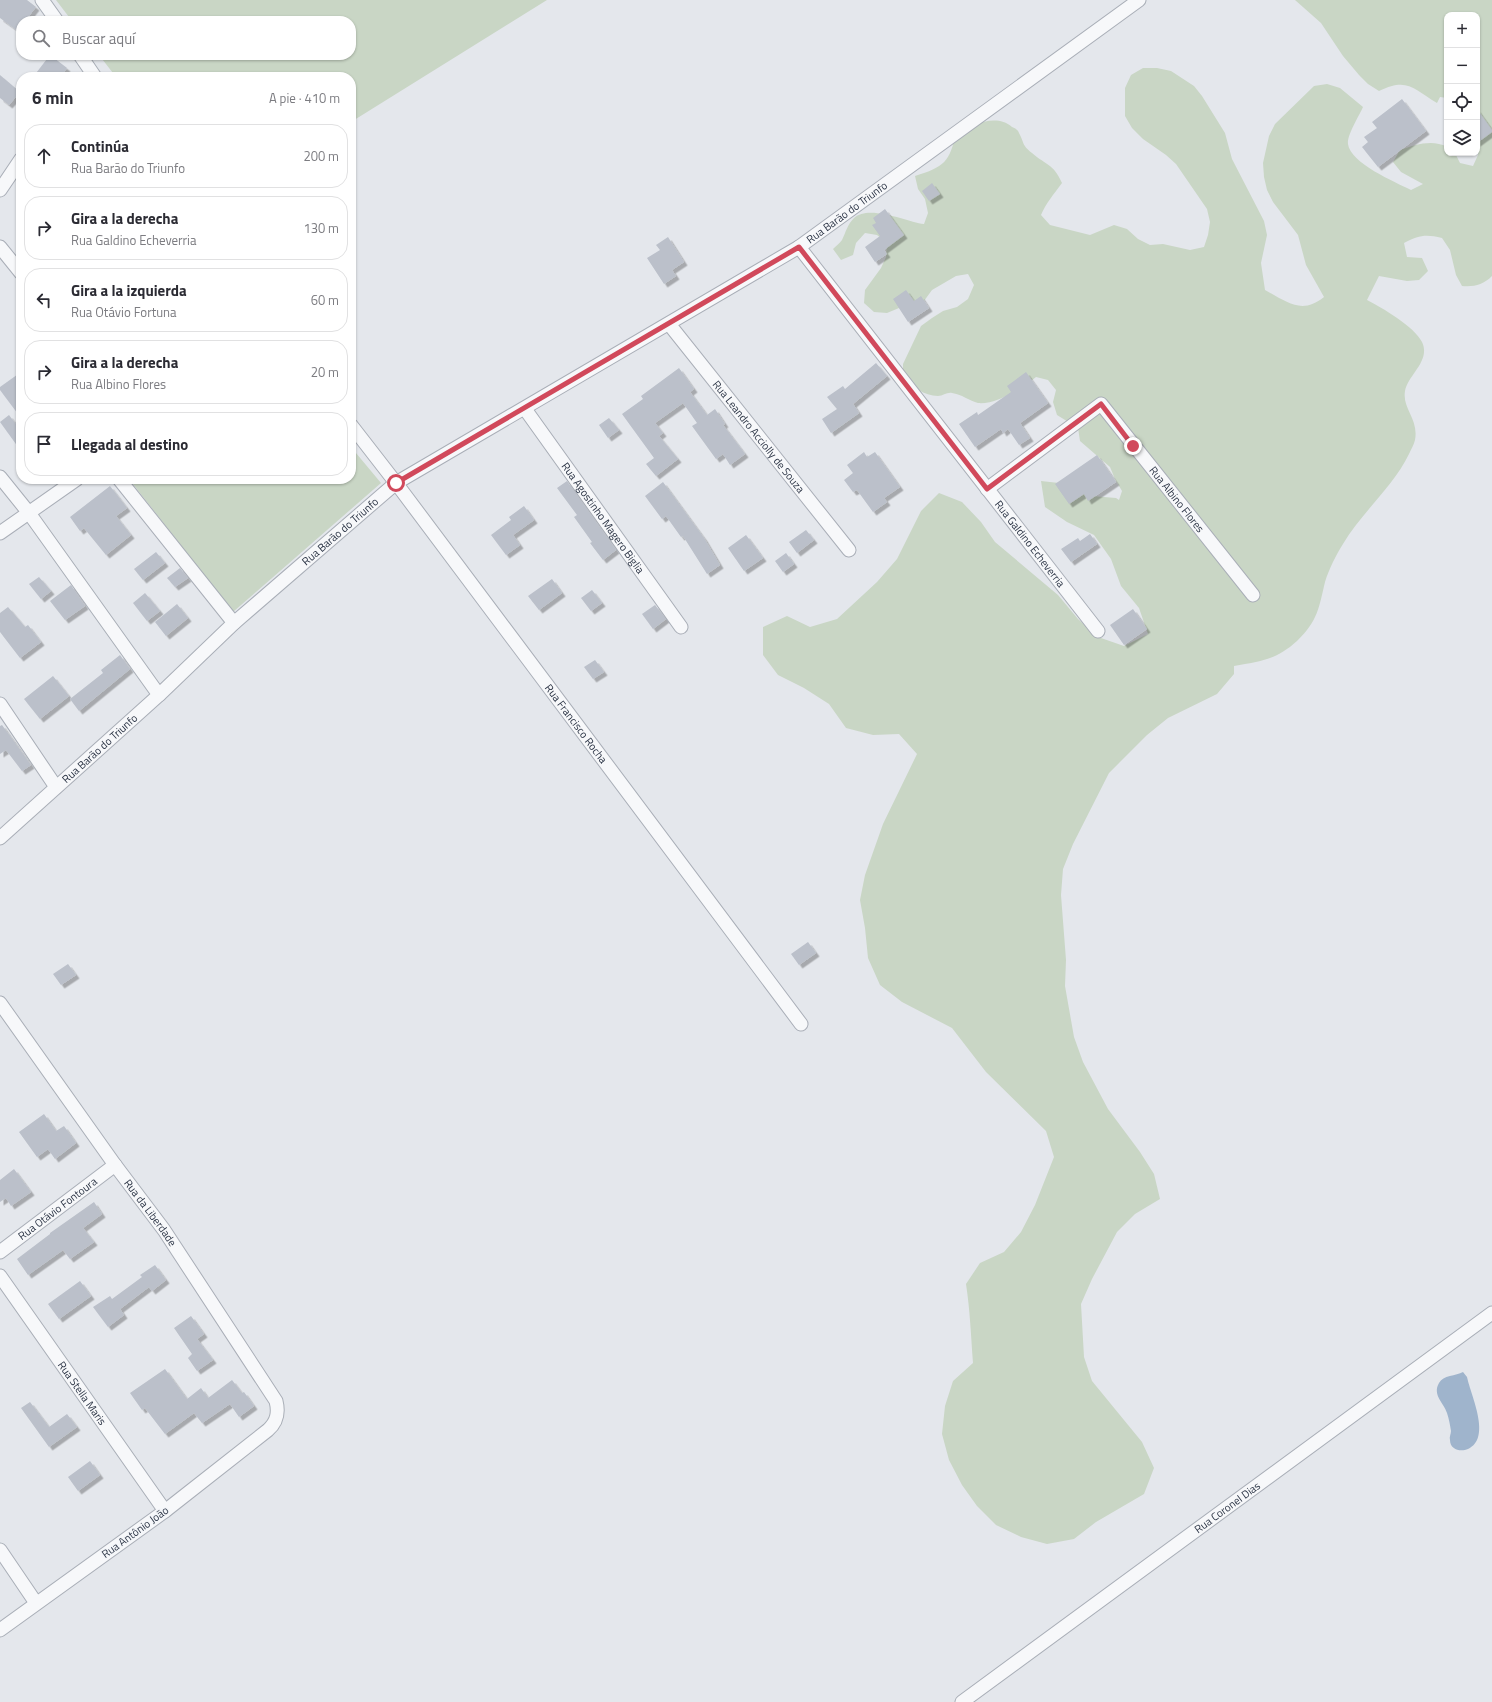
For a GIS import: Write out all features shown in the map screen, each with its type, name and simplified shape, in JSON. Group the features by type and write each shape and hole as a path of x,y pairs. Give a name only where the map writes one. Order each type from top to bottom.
{"street":[{"path":"42,0 53,16"},
{"name":"Rua Barão do Triunfo","path":"0,838 56,786 159,695 234,623 396,483 525,409 799,247 1139,0"},
{"path":"82,60 88,72"},
{"path":"0,190 16,166"},
{"path":"0,247 16,267"},
{"name":"Rua Galdino Echeverria","path":"799,247 1098,631"},
{"name":"Rua Leandro Acciolly de Souza","path":"669,324 849,550"},
{"name":"Rua Albino Flores","path":"987,489 1101,404 1253,595"},
{"name":"Rua Agostinho Magero Biglia","path":"525,409 681,627"},
{"name":"Rua Francisco Rocha","path":"356,431 801,1024"},
{"path":"0,477 29,512 159,695"},
{"path":"0,533 70,484"},
{"path":"123,484 234,623"},
{"path":"0,704 56,786"},
{"name":"Rua da Liberdade","path":"0,1003 115,1165 164,1230 276,1401 277,1416 274,1425 268,1430"},
{"name":"Rua Otávio Fontoura","path":"0,1252 115,1165"},
{"name":"Rua Stella Maris","path":"0,1276 165,1511"},
{"name":"Rua Coronel Dias","path":"962,1702 1492,1313"},
{"name":"Rua Antônio João","path":"0,1630 165,1511 268,1430"},
{"path":"0,1550 36,1603"}],"green space":[{"path":"56,0 547,0 356,119 356,72 112,72 103,60 356,60 356,16 68,16"},
{"path":"1295,0 1492,0 1492,276 1485,282 1478,285 1462,286 1456,275 1450,250 1442,238 1427,236 1414,238 1404,243 1407,257 1422,258 1428,271 1419,280 1407,281 1379,276 1367,300 1389,312 1412,330 1422,342 1424,349 1424,355 1421,362 1410,379 1405,391 1406,403 1415,426 1416,433 1415,442 1409,454 1395,477 1359,521 1340,548 1325,582 1317,613 1304,634 1297,641 1275,656 1260,661 1234,666 1234,674 1217,694 1168,718 1147,735 1109,773 1073,844 1063,869 1061,895 1066,960 1065,986 1074,1037 1083,1062 1108,1109 1140,1152 1154,1174 1160,1199 1135,1214 1117,1232 1092,1279 1081,1304 1084,1357 1092,1381 1142,1442 1154,1468 1144,1494 1096,1522 1074,1539 1047,1544 1021,1537 996,1525 977,1506 962,1485 949,1460 942,1434 945,1406 953,1381 973,1363 966,1284 980,1263 1004,1252 1021,1232 1035,1205 1054,1157 1046,1131 986,1072 952,1028 902,1002 880,985 868,958 860,900 865,875 883,824 917,754 899,734 873,735 846,728 829,704 804,688 778,675 763,655 763,627 787,616 810,627 837,619 877,582 897,559 921,511 939,493 962,502 981,522 995,542 1058,595 1078,619 1098,637 1124,646 1148,634 1139,608 1121,586 1111,559 1094,535 1067,522 1045,507 1041,481 1068,484 1092,496 1116,498 1119,500 1122,491 1110,467 1080,441 1078,428 1057,415 1053,402 1056,390 1048,380 1036,377 1024,386 1001,399 978,403 952,393 933,396 914,387 903,378 903,364 921,326 943,311 957,307 968,299 974,285 968,274 956,276 932,290 924,301 887,313 874,312 864,303 865,290 881,268 886,257 887,243 877,235 865,233 856,243 853,255 841,260 833,249 842,240 848,226 854,218 861,214 878,213 924,224 928,213 925,199 918,189 915,176 933,170 944,162 951,150 956,132 977,124 992,121 1006,123 1016,129 1019,132 1026,148 1053,168 1059,177 1062,183 1041,215 1050,225 1090,235 1114,225 1127,229 1138,239 1150,245 1163,244 1190,250 1204,247 1210,222 1207,209 1176,164 1143,139 1132,128 1125,116 1125,88 1131,75 1143,68 1157,68 1171,71 1194,86 1225,133 1232,159 1264,221 1267,235 1261,263 1265,290 1294,305 1309,305 1316,302 1324,297 1306,265 1298,235 1273,202 1267,190 1263,163 1269,136 1275,124 1314,86 1327,84 1340,88 1363,107 1348,140 1351,151 1356,158 1374,171 1411,190 1423,184 1401,172 1393,162 1400,150 1412,146 1435,143 1444,146 1444,156 1456,156 1460,163 1473,166 1478,156 1480,156 1480,12 1444,12 1444,98 1440,97 1437,103 1410,86 1397,85 1379,91 1368,84 1343,56 1321,23"},
{"path":"356,453 381,483 233,612 133,484 356,484"}],"water":[{"path":"1463,1372 1467,1377 1478,1416 1479,1436 1475,1444 1468,1449 1462,1450 1454,1448 1450,1443 1451,1431 1446,1409 1439,1399 1437,1387 1443,1378"}],"building":[{"path":"0,0 27,0 36,7 29,16 16,16 16,30 0,18"},
{"path":"46,60 57,60 67,68 64,72 37,72"},
{"path":"0,75 16,89 16,97 9,105 0,98"},
{"path":"1402,99 1426,131 1378,167 1362,147 1368,142 1364,137 1377,128 1372,122"},
{"path":"1480,113 1492,130 1492,132 1480,141"},
{"path":"932,183 940,194 929,201 922,191"},
{"path":"885,209 904,235 884,250 887,254 875,262 865,247 880,236 872,225 876,223 873,218"},
{"path":"668,237 684,262 672,270 676,276 664,284 647,258 660,250 656,245"},
{"path":"906,290 914,301 921,296 929,308 908,322 893,299"},
{"path":"876,363 887,376 853,404 859,413 831,433 822,419 837,409 827,397 843,386 845,389"},
{"path":"679,368 694,389 690,392 707,415 715,409 725,424 723,425 745,454 730,465 723,454 716,459 692,426 697,423 683,403 655,423 663,433 659,436 678,459 656,476 646,464 654,458 622,414 643,399 641,396"},
{"path":"1026,372 1048,403 1020,423 1030,438 1019,445 1008,429 1003,433 1001,429 975,447 959,424 977,412 978,415 1011,392 1007,386"},
{"path":"16,376 16,411 0,390 0,387"},
{"path":"9,415 16,424 16,444 0,422"},
{"path":"609,418 619,430 608,438 599,425"},
{"path":"864,452 867,457 875,452 900,487 884,498 887,502 873,512 857,490 853,492 844,480 853,473 847,465"},
{"path":"1097,455 1116,482 1088,501 1084,494 1069,504 1055,484"},
{"path":"567,481 616,550 603,560 590,543 592,542 574,517 577,515 557,488"},
{"path":"663,482 704,538 720,565 707,574 683,536 681,537 666,516 662,519 645,496"},
{"path":"110,486 127,508 116,516 131,535 106,555 84,528 80,531 70,517"},
{"path":"524,506 534,520 513,535 520,545 506,555 491,535 511,520 509,517"},
{"path":"806,530 814,540 797,553 789,542"},
{"path":"1090,534 1097,544 1071,562 1061,549 1078,538 1080,541"},
{"path":"746,535 763,558 744,571 728,548"},
{"path":"156,552 165,563 143,580 134,569"},
{"path":"786,553 794,564 783,572 775,561"},
{"path":"180,568 188,578 175,587 167,578"},
{"path":"39,577 51,591 41,599 29,584"},
{"path":"552,579 562,593 539,610 528,596"},
{"path":"71,585 85,606 65,620 50,601"},
{"path":"592,590 602,603 591,611 581,598"},
{"path":"145,593 160,611 147,621 133,603"},
{"path":"177,604 188,618 166,636 155,622"},
{"path":"655,605 666,619 653,629 642,614"},
{"path":"8,607 25,627 28,625 41,642 20,658 0,632 0,613"},
{"path":"1133,609 1147,629 1124,645 1110,625"},
{"path":"120,655 130,669 79,711 70,699 103,673 101,670"},
{"path":"595,660 604,672 593,679 584,667"},
{"path":"53,676 69,696 40,719 24,699"},
{"path":"2,725 31,765 22,771 6,750 0,754 0,726"},
{"path":"808,942 816,953 799,965 791,954"},
{"path":"68,964 76,975 61,985 53,974"},
{"path":"44,1114 56,1131 64,1126 76,1143 55,1159 48,1149 37,1157 19,1132"},
{"path":"14,1169 31,1192 11,1206 6,1198 0,1202 0,1180"},
{"path":"94,1202 102,1214 83,1228 94,1242 70,1259 63,1250 28,1275 17,1259 50,1233"},
{"path":"155,1265 166,1280 152,1291 149,1287 120,1309 124,1315 108,1327 93,1307 110,1296 112,1299 142,1277 140,1275"},
{"path":"80,1281 91,1296 59,1319 48,1304"},
{"path":"191,1316 204,1334 197,1339 213,1360 197,1371 188,1358 192,1354 174,1328"},
{"path":"165,1369 187,1399 201,1388 208,1398 232,1380 242,1393 244,1392 254,1406 239,1417 230,1404 202,1423 194,1413 165,1434 145,1408 142,1410 130,1393"},
{"path":"30,1402 49,1427 67,1414 77,1427 49,1447 21,1408"},
{"path":"90,1461 100,1475 78,1491 68,1477"}],"route":[{"path":"396,483 525,409 799,247 987,489 1101,404 1133,446"}]}
